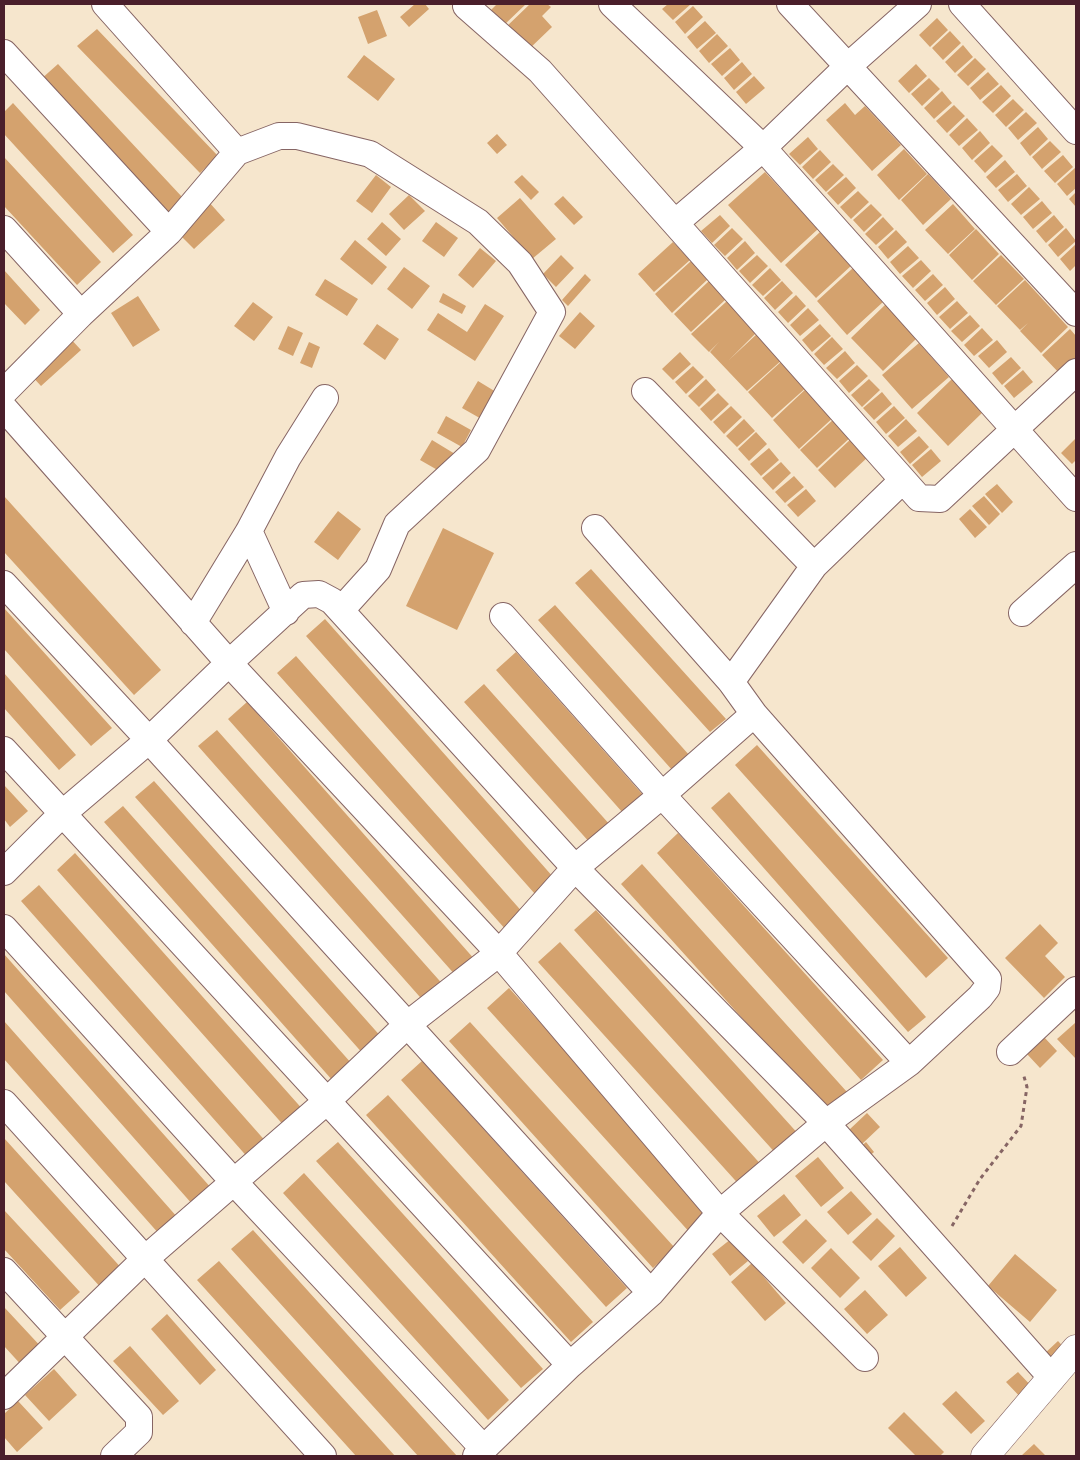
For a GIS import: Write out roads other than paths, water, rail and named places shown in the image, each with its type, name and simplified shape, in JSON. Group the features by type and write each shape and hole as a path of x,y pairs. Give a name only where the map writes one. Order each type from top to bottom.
{"street":[{"path":"106,4 237,152"},
{"path":"467,4 466,6 540,71 919,498 940,499 1076,372"},
{"path":"612,4 763,148 1076,498"},
{"path":"790,4 1076,313"},
{"path":"675,223 763,148 918,4"},
{"path":"962,4 1076,131"},
{"path":"4,53 169,232"},
{"path":"4,392 81,314 169,232 237,152 280,136 297,136 370,154 478,222 520,263 552,312 477,450 397,524 378,569 341,610"},
{"path":"4,230 81,314"},
{"path":"645,391 814,566"},
{"path":"193,623 249,531 288,457 325,398"},
{"path":"4,408 229,663 499,953 720,1213 865,1358"},
{"path":"731,682 814,566 903,480"},
{"path":"4,928 480,1452 570,1365 651,1293 720,1213 826,1123 909,1063 980,997 987,988 988,979 754,714 731,682 594,528"},
{"path":"249,531 286,612"},
{"path":"1022,613 1076,565"},
{"path":"4,584 149,740 651,1293"},
{"path":"4,872 62,814 149,740 303,595 319,594 332,600 575,868 826,1123 1052,1378"},
{"path":"503,616 662,796 909,1063"},
{"path":"4,1396 66,1338 145,1259 327,1101 408,1024 499,953 575,868 662,796 754,714"},
{"path":"4,750 570,1365"},
{"path":"1010,1052 1076,990"},
{"path":"4,1103 323,1456"},
{"path":"4,1271 139,1417 139,1432 114,1456"},
{"path":"985,1456 1076,1349"}]}
